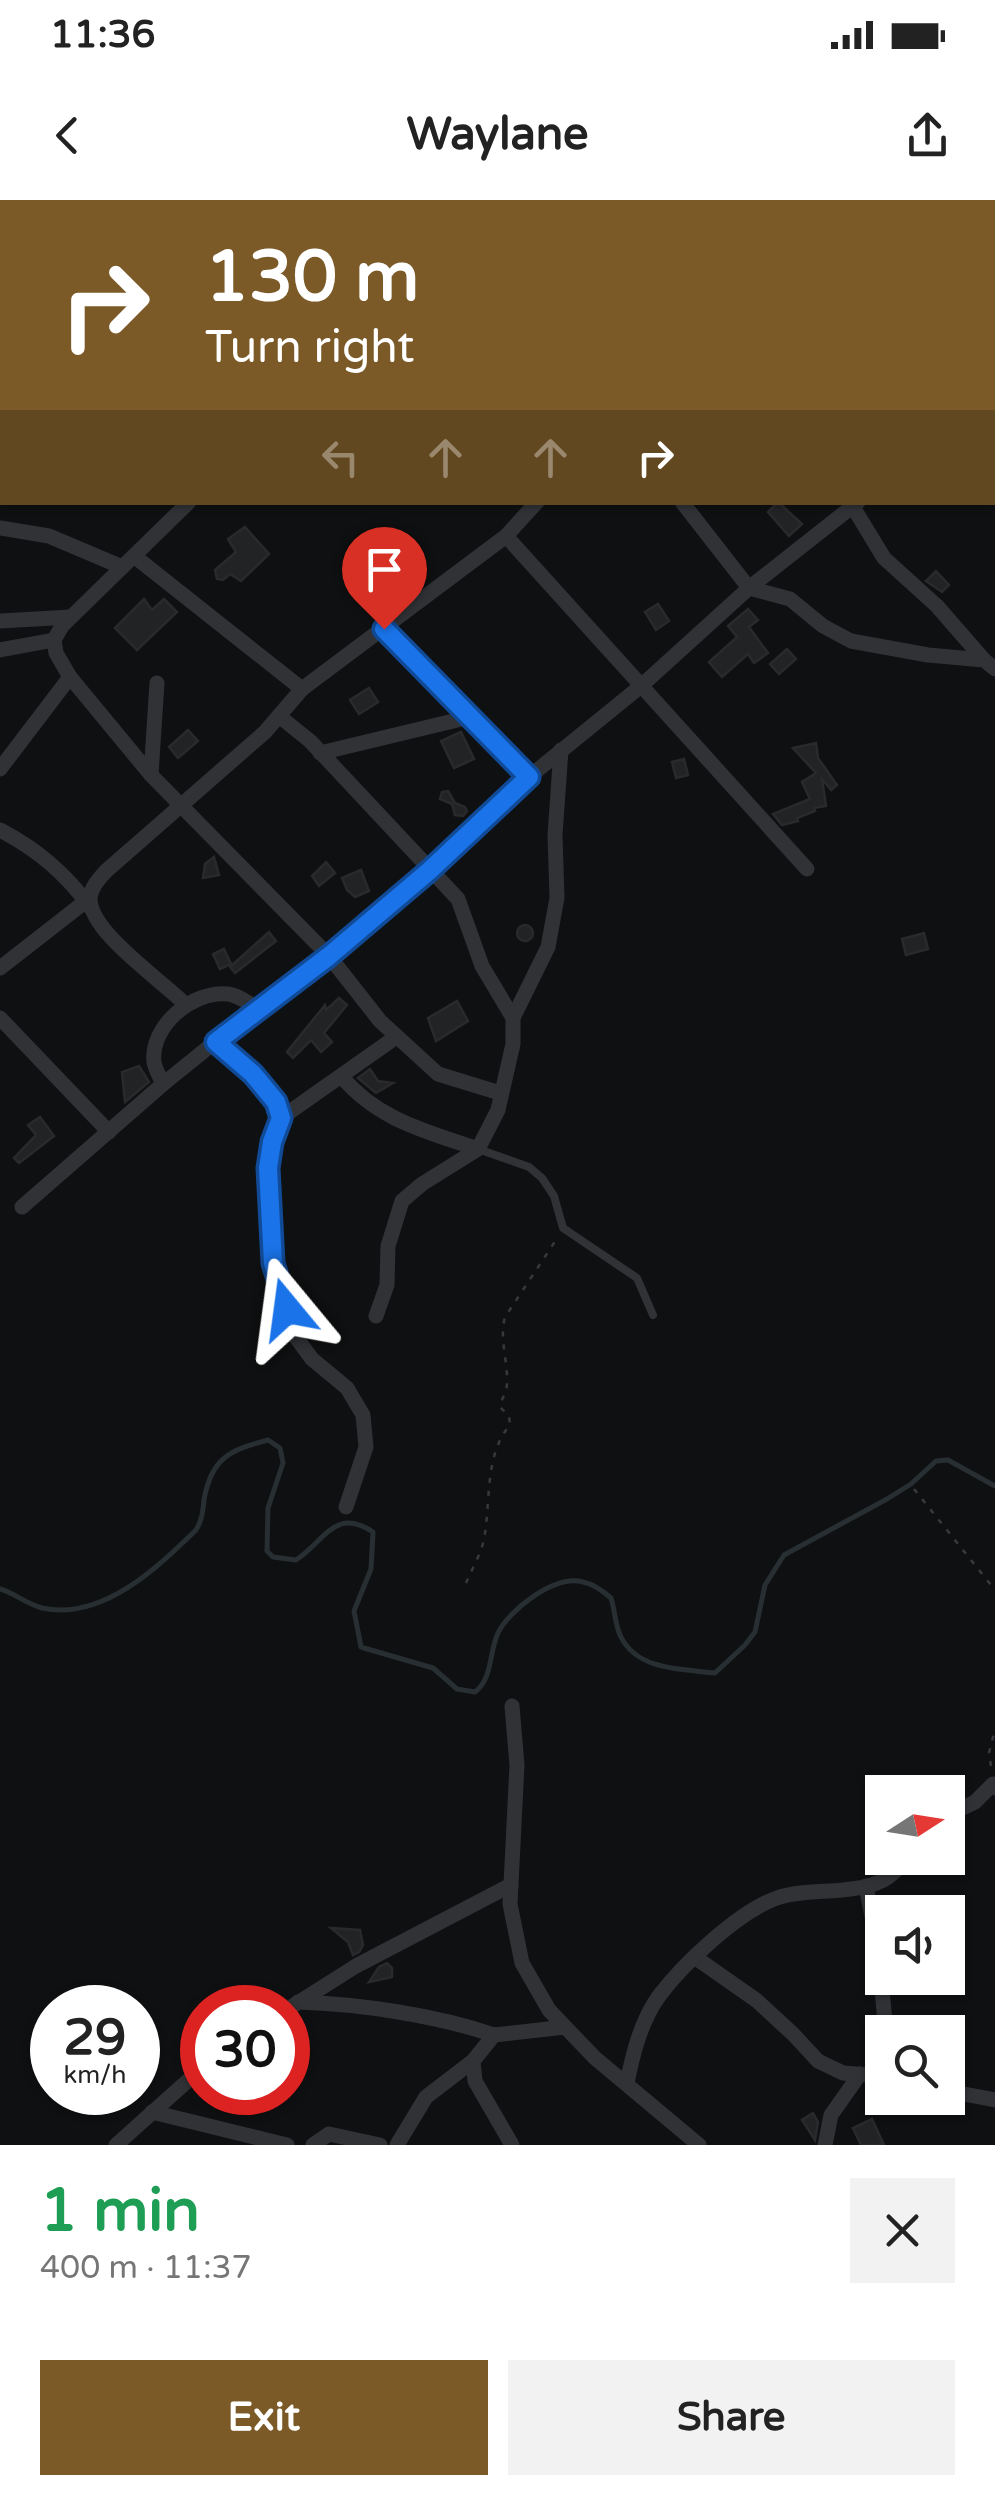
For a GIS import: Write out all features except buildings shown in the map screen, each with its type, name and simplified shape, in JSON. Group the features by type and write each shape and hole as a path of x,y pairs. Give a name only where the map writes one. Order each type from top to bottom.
{"street":[{"path":"0,650 54,640 71,617 187,505"},
{"path":"0,968 89,905 94,886 106,871 180,808 279,716 302,689 506,536 534,505"},
{"path":"684,505 749,588 790,600 851,641 989,665"},
{"path":"22,1207 163,1084 256,1008 329,956 429,871 529,777 852,505"},
{"path":"854,505 884,558 938,606 989,665"},
{"path":"0,528 49,536 128,561 302,689"},
{"path":"506,536 807,869"},
{"path":"0,621 71,617"},
{"path":"384,629 529,777"},
{"path":"54,640 56,654 70,676 150,776 329,956 396,1036 438,1074 500,1093"},
{"path":"0,769 70,676"},
{"path":"150,776 157,683"},
{"path":"279,716 320,753 458,899 482,966 513,1018"},
{"path":"320,753 470,717"},
{"path":"376,1316 387,1285 388,1246 402,1201 478,1149 498,1110 513,1044 513,1018 548,947 557,898 561,750"},
{"path":"0,830 38,852 65,875 106,931 186,1005"},
{"path":"163,1084 154,1064 156,1044 166,1025 186,1005 230,994 256,1008"},
{"path":"2,1024 109,1132"},
{"path":"346,1506 366,1448 363,1414 347,1388 312,1359 295,1336 273,1263 268,1168 281,1118 396,1036"},
{"path":"216,1042 253,1074 276,1102 281,1118"},
{"path":"340,1076 369,1106 410,1126 478,1149"},
{"path":"512,1706 517,1765 510,1904 522,1963 549,2010 595,2058 699,2145"},
{"path":"965,1807 994,1786"},
{"path":"627,2083 634,2046 658,1997 745,1911 781,1896 866,1886 890,1875"},
{"path":"310,1994 356,1966 511,1885"},
{"path":"866,1886 878,1947 884,2015"},
{"path":"696,1958 756,2000 818,2061 843,2073 865,2074"},
{"path":"310,2005 349,2004 463,2024 494,2036 566,2027"},
{"path":"397,2145 426,2097 472,2061 494,2036"},
{"path":"472,2061 475,2081 512,2145"},
{"path":"824,2145 831,2115 860,2074"},
{"path":"160,2105 180,2087"},
{"path":"965,2094 995,2100"},
{"path":"160,2114 287,2145"},
{"path":"116,2145 149,2115"},
{"path":"313,2145 329,2134 380,2145"}],"lane":[{"path":"478,1149 529,1167 542,1178 554,1196 563,1228 637,1278 653,1315"}],"path":[{"path":"466,1583 484,1542 489,1487 500,1440 510,1425 509,1416 500,1406 507,1390 501,1336 505,1317 563,1228"},
{"path":"914,1490 995,1590"},
{"path":"994,1786 989,1754 995,1729"}],"waterway":[{"path":"0,1589 42,1608 64,1610 86,1607 127,1588 196,1530 207,1486 217,1465 233,1452 268,1440 280,1448 283,1463 268,1508 267,1551 273,1557 296,1560 339,1525 360,1525 373,1532 371,1569 354,1611 361,1647 433,1668 457,1689 475,1692 488,1672 498,1633 512,1614 534,1596 572,1581 590,1584 611,1598 621,1637 638,1656 662,1666 715,1673 755,1632 765,1585 784,1555 887,1499 936,1461 948,1460 995,1486"}],"route":[{"path":"287,1309 273,1263 268,1168 281,1118 276,1102 253,1074 216,1042 329,956 429,871 529,777 384,629"}]}
